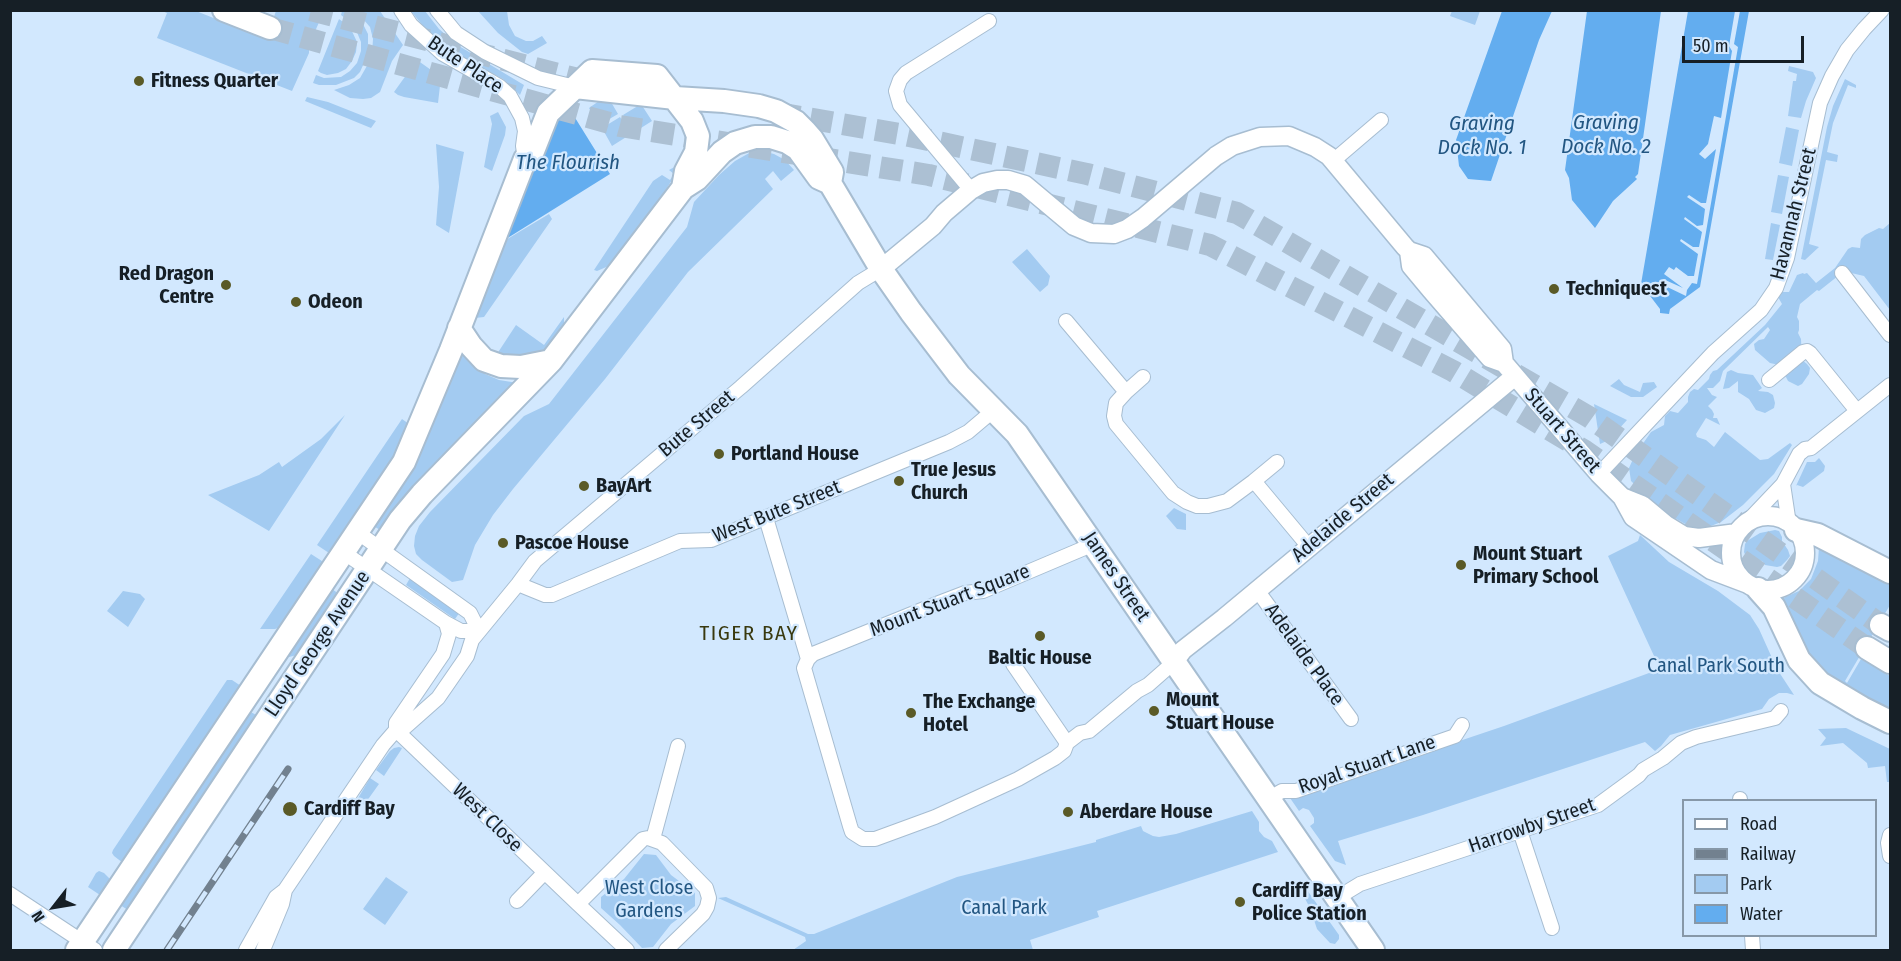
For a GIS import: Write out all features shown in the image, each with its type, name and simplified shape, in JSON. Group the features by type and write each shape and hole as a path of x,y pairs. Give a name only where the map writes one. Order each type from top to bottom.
{"main road":[{"path":"224,10 270,28"},
{"path":"830,183 832,172 812,139 796,122 776,111 724,101 575,87 548,113 532,151 525,159 459,327 471,346 484,360 501,366 521,367 551,361 683,188 697,179 722,152 735,142 755,137 771,137 798,149 819,178 830,183 881,269"},
{"path":"675,98 692,121 698,136 696,152 686,171 683,188"},
{"name":"James Street","path":"881,269 959,375 1017,434 1373,951"},
{"name":"Lloyd George Avenue","path":"85,948 404,462 459,327"},
{"name":"Lloyd George Avenue","path":"114,951 400,520 551,361"},
{"path":"1792,527 1818,535 1890,572"},
{"path":"1753,587 1774,608 1791,646 1809,672 1832,692 1890,722"},
{"path":"1867,648 1890,662"}],"street":[{"name":"Bute Place","path":"401,10 411,26 443,54 499,86 510,96 517,106 523,124 525,159"},
{"name":"Bute Place","path":"437,10 456,33 485,52 538,78 575,87"},
{"name":"Havannah Street","path":"1599,474 1713,353 1761,310 1776,288 1787,258 1820,103 1847,50 1882,10"},
{"path":"971,190 900,105 896,91 900,80 906,73 989,21"},
{"path":"1333,161 1381,120"},
{"name":"Stuart Street","path":"1008,180 1033,190 1074,226 1091,233 1114,234 1143,218 1216,156 1232,146 1260,137 1289,136 1315,147 1329,156 1409,251 1424,256 1502,349 1509,369 1599,474 1622,497 1633,517 1711,570 1753,587"},
{"name":"Bute Street","path":"396,730 403,729 438,698 467,656 472,640 535,561 728,398 858,283 881,269 933,226 944,213 971,190 989,181 1008,180"},
{"path":"1842,273 1890,335"},
{"path":"1066,321 1126,392"},
{"path":"1769,380 1807,351 1857,411"},
{"name":"Adelaide Street","path":"1173,663 1183,650 1309,547 1509,369"},
{"path":"1143,377 1116,403 1114,416 1116,424 1180,499 1197,506 1218,504 1236,495 1276,462"},
{"path":"1740,529 1754,519 1766,516 1778,518 1792,527 1802,539 1804,562 1792,581 1770,590 1753,587 1741,579 1733,567 1732,544 1740,529 1783,484 1799,454 1811,448 1890,385"},
{"name":"West Bute Street","path":"518,585 552,595 681,541 711,540 949,442 968,432 994,410"},
{"path":"1254,481 1309,547"},
{"path":"1783,484 1792,527"},
{"name":"Stuart Street","path":"1622,497 1642,505 1666,525 1684,536 1700,538 1740,529"},
{"path":"766,518 808,659 804,668 850,826 852,832 863,839 875,839 935,817 1018,779 1055,758 1064,751 1067,743 1080,733 1089,731 1173,663"},
{"path":"343,552 461,632 479,631 470,613 357,532"},
{"name":"Mount Stuart Square","path":"808,659 813,654 939,603 965,593 983,591 1094,544"},
{"name":"Adelaide Place","path":"1257,590 1352,719"},
{"name":"Bute Street","path":"246,951 276,897 285,890 383,745 396,730 396,723 443,654 449,634 446,623"},
{"path":"1013,664 1067,743"},
{"name":"Harrowby Street","path":"1337,898 1360,884 1598,805 1682,743 1696,737 1774,718 1781,711"},
{"name":"Royal Stuart Lane","path":"1268,799 1282,791 1296,791 1455,736 1462,725"},
{"name":"West Close","path":"396,730 625,950"},
{"path":"653,839 678,746"},
{"path":"1520,831 1552,928"},
{"path":"1890,835 1888,849 1890,856"},
{"path":"578,904 644,840 653,839 662,843 706,888 710,898 703,914 666,951"},
{"path":"517,901 544,873"},
{"name":"Bute Street","path":"263,951 282,904 285,890"},
{"path":"10,894 85,948"}],"green space":[{"path":"162,11 196,11 266,39 276,11 324,11 292,91 157,38 167,13"},
{"path":"342,11 350,12 363,24 368,34 368,54 360,72 354,78 336,85 313,83 316,75 324,78 341,77 357,63 361,42 354,25 341,15"},
{"path":"356,11 380,11 403,45 392,61 380,92 371,98 350,98 334,90 360,78 372,54 373,39 370,27"},
{"path":"411,11 425,11 439,29 459,46 524,85 520,95 503,79 469,61 443,43 423,26"},
{"path":"478,11 507,11 509,25 515,36 526,41 533,41 542,36 547,43 528,54 522,52 498,33"},
{"path":"1452,11 1480,11 1475,25 1450,16"},
{"path":"339,19 350,27 357,42 356,52 346,69 327,75 318,71"},
{"path":"417,60 441,77 438,103 404,97 394,92"},
{"path":"1789,66 1813,72 1816,78 1801,118 1788,116 1793,81 1796,81 1797,74 1788,71"},
{"path":"1845,79 1856,85 1856,88 1848,85 1833,123 1827,152 1838,155 1837,162 1826,160 1809,244 1819,247 1805,260 1801,259 1827,127"},
{"path":"307,97 328,102 376,121 371,128 305,101"},
{"path":"599,101 611,102 618,114 599,125 589,108"},
{"path":"641,104 652,121 633,133 623,115"},
{"path":"498,112 506,127 492,171 484,167 492,124 490,116"},
{"path":"620,117 631,134 612,146 602,128"},
{"path":"1786,127 1799,130 1792,166 1779,163"},
{"path":"436,144 464,152 449,233 436,225 439,187"},
{"path":"762,151 785,160 794,170 781,181 773,171 765,179 773,189 688,272 605,379 493,515 475,545 463,580 452,582 422,560 416,554 415,536 419,526 430,512 524,416 549,404 687,227 694,202 735,161 751,152"},
{"path":"680,164 656,206 611,265 597,271 594,270 653,181 662,175 670,180 674,174 669,170"},
{"path":"1778,175 1789,177 1782,214 1771,212"},
{"path":"549,214 552,219 484,317 475,318 504,241"},
{"path":"1771,223 1780,225 1773,260 1765,259"},
{"path":"1890,223 1890,310 1864,276 1847,272 1819,291 1817,290 1800,304 1797,317 1802,360 1810,368 1802,384 1798,386 1788,381 1784,373 1784,366 1770,363 1755,350 1754,344 1764,339 1770,330 1768,327 1723,371 1720,381 1713,388 1707,388 1712,395 1717,397 1708,406 1714,414 1713,418 1717,418 1720,425 1706,418 1696,434 1697,437 1706,440 1714,447 1725,432 1760,460 1768,459 1790,443 1792,445 1774,474 1743,505 1721,522 1701,529 1687,525 1655,504 1631,481 1629,468 1633,459 1634,447 1642,445 1651,432 1664,425 1665,416 1670,411 1678,413 1688,402 1690,392 1694,389 1698,390 1709,379 1713,371 1717,370 1765,325 1782,304 1778,297 1781,292 1789,292 1797,275 1807,273 1816,283 1835,268 1848,249 1860,248 1861,239 1865,235 1879,228 1883,229"},
{"path":"1027,249 1050,276 1048,285 1040,292 1012,262"},
{"path":"564,317 564,326 539,355 495,357 516,325 544,345"},
{"path":"463,351 485,374 499,380 518,383 382,531 375,527 404,484 415,462"},
{"path":"1731,370 1753,375 1762,388 1758,391 1773,395 1774,408 1765,413 1756,410 1749,399 1738,392 1738,381 1729,388 1723,389 1727,372"},
{"path":"1619,379 1624,385 1640,392 1643,383 1654,382 1657,387 1643,397 1631,397 1610,386"},
{"path":"1594,404 1627,420 1609,440 1600,444"},
{"path":"345,415 269,531 208,495 259,475 279,462 282,467 321,439"},
{"path":"402,419 409,424 390,465 332,555 317,545"},
{"path":"1819,458 1825,466 1824,471 1803,487 1796,486 1807,462 1815,462"},
{"path":"1174,508 1186,514 1186,530 1177,529 1166,516"},
{"path":"1779,531 1788,550 1790,556 1787,560 1777,567 1765,565 1762,561 1747,559 1744,552 1747,541 1760,533"},
{"name":"Canal Park South","path":"1640,535 1669,562 1718,591 1750,615 1777,669 1794,695 1779,693 1769,699 1762,709 1670,735 1655,751 1645,742 1338,841 1346,865 1335,861 1310,826 1314,823 1314,818 1309,810 1303,808 1299,811 1290,798 1504,726 1660,669 1608,556 1638,541"},
{"path":"1819,547 1890,583 1890,605 1845,681 1847,683 1861,659 1890,676 1890,710 1853,692 1816,666 1807,653 1790,613 1781,599 1799,591 1811,579 1818,561"},
{"path":"311,554 325,563 281,627 260,629"},
{"path":"410,578 460,612 455,619 406,585"},
{"path":"332,589 339,594 297,655 289,657 287,655"},
{"path":"123,591 140,594 145,599 128,627 107,611"},
{"path":"227,680 232,680 241,686 123,863 114,856 113,850"},
{"path":"249,711 258,716 128,910 120,905"},
{"path":"1846,728 1890,749 1890,782 1887,782 1885,766 1868,768 1867,763 1843,743 1820,746 1826,738 1818,729"},
{"path":"402,748 384,776 376,770 390,751"},
{"path":"370,778 379,784 364,805 357,800"},
{"name":"Canal Park","path":"1252,811 1259,822 1259,831 1272,841 1278,852 1097,911 1099,917 1030,940 1033,950 793,950 806,941 805,937 718,898 726,897 808,934 814,934 957,877 1096,842 1096,840 1141,826 1143,831 1159,837"},
{"name":"West Close Gardens","path":"644,854 656,855 671,875 695,893 695,906 671,924 653,947 642,948 601,908 601,897 624,879"},
{"path":"99,871 113,882 103,897 88,887"},
{"path":"386,877 408,892 385,925 363,909"},
{"path":"1307,890 1339,935 1335,944 1330,943 1317,929 1303,895"}],"water":[{"name":"Graving Dock No. 1","path":"1502,11 1552,11 1539,40 1491,181 1468,179 1459,166 1456,140"},
{"name":"Graving Dock No. 2","path":"1587,11 1661,11 1638,174 1635,177 1637,179 1613,201 1595,228 1572,200 1569,178 1565,170"},
{"path":"1688,11 1749,11 1700,287 1670,309 1669,314 1660,313 1660,309 1641,284"},
{"name":"The Flourish","path":"569,108 610,174 506,239 550,129 554,121"}],"pier":[{"path":"1735,11 1740,11 1734,44 1738,47 1697,284 1692,283 1686,296 1661,284 1663,279 1683,288 1664,274 1669,267 1674,270 1676,267 1688,276 1694,276 1698,254 1680,241 1681,239 1693,247 1699,247 1702,232 1684,219 1685,217 1697,226 1703,225 1705,209 1687,197 1689,195 1701,203 1706,203 1716,149 1705,159 1699,154 1708,144 1714,116 1721,118 1732,51 1729,46"}],"tunnel":[{"path":"311,10 597,83"},
{"path":"270,28 620,126 929,175 1210,245 1453,371 1585,451 1867,648"},
{"path":"778,113 905,135 1087,174 1237,213 1589,417 1881,625"}],"railway":[{"path":"167,950 288,769"}],"place":[{"name":"Fitness Quarter","path":"139,81"},
{"name":"Red Dragon Centre","path":"226,285"},
{"name":"Techniquest","path":"1554,289"},
{"name":"Odeon","path":"296,302"},
{"name":"Portland House","path":"719,454"},
{"name":"True Jesus Church","path":"899,481"},
{"name":"BayArt","path":"584,486"},
{"name":"Pascoe House","path":"503,543"},
{"name":"Mount Stuart Primary School","path":"1461,565"},
{"name":"Baltic House","path":"1040,636"},
{"name":"Mount Stuart House","path":"1154,711"},
{"name":"The Exchange Hotel","path":"911,713"},
{"name":"Cardiff Bay","path":"290,809"},
{"name":"Aberdare House","path":"1068,812"},
{"name":"Cardiff Bay Police Station","path":"1240,902"}],"district":[{"name":"TIGER BAY","path":"749,634"}]}
